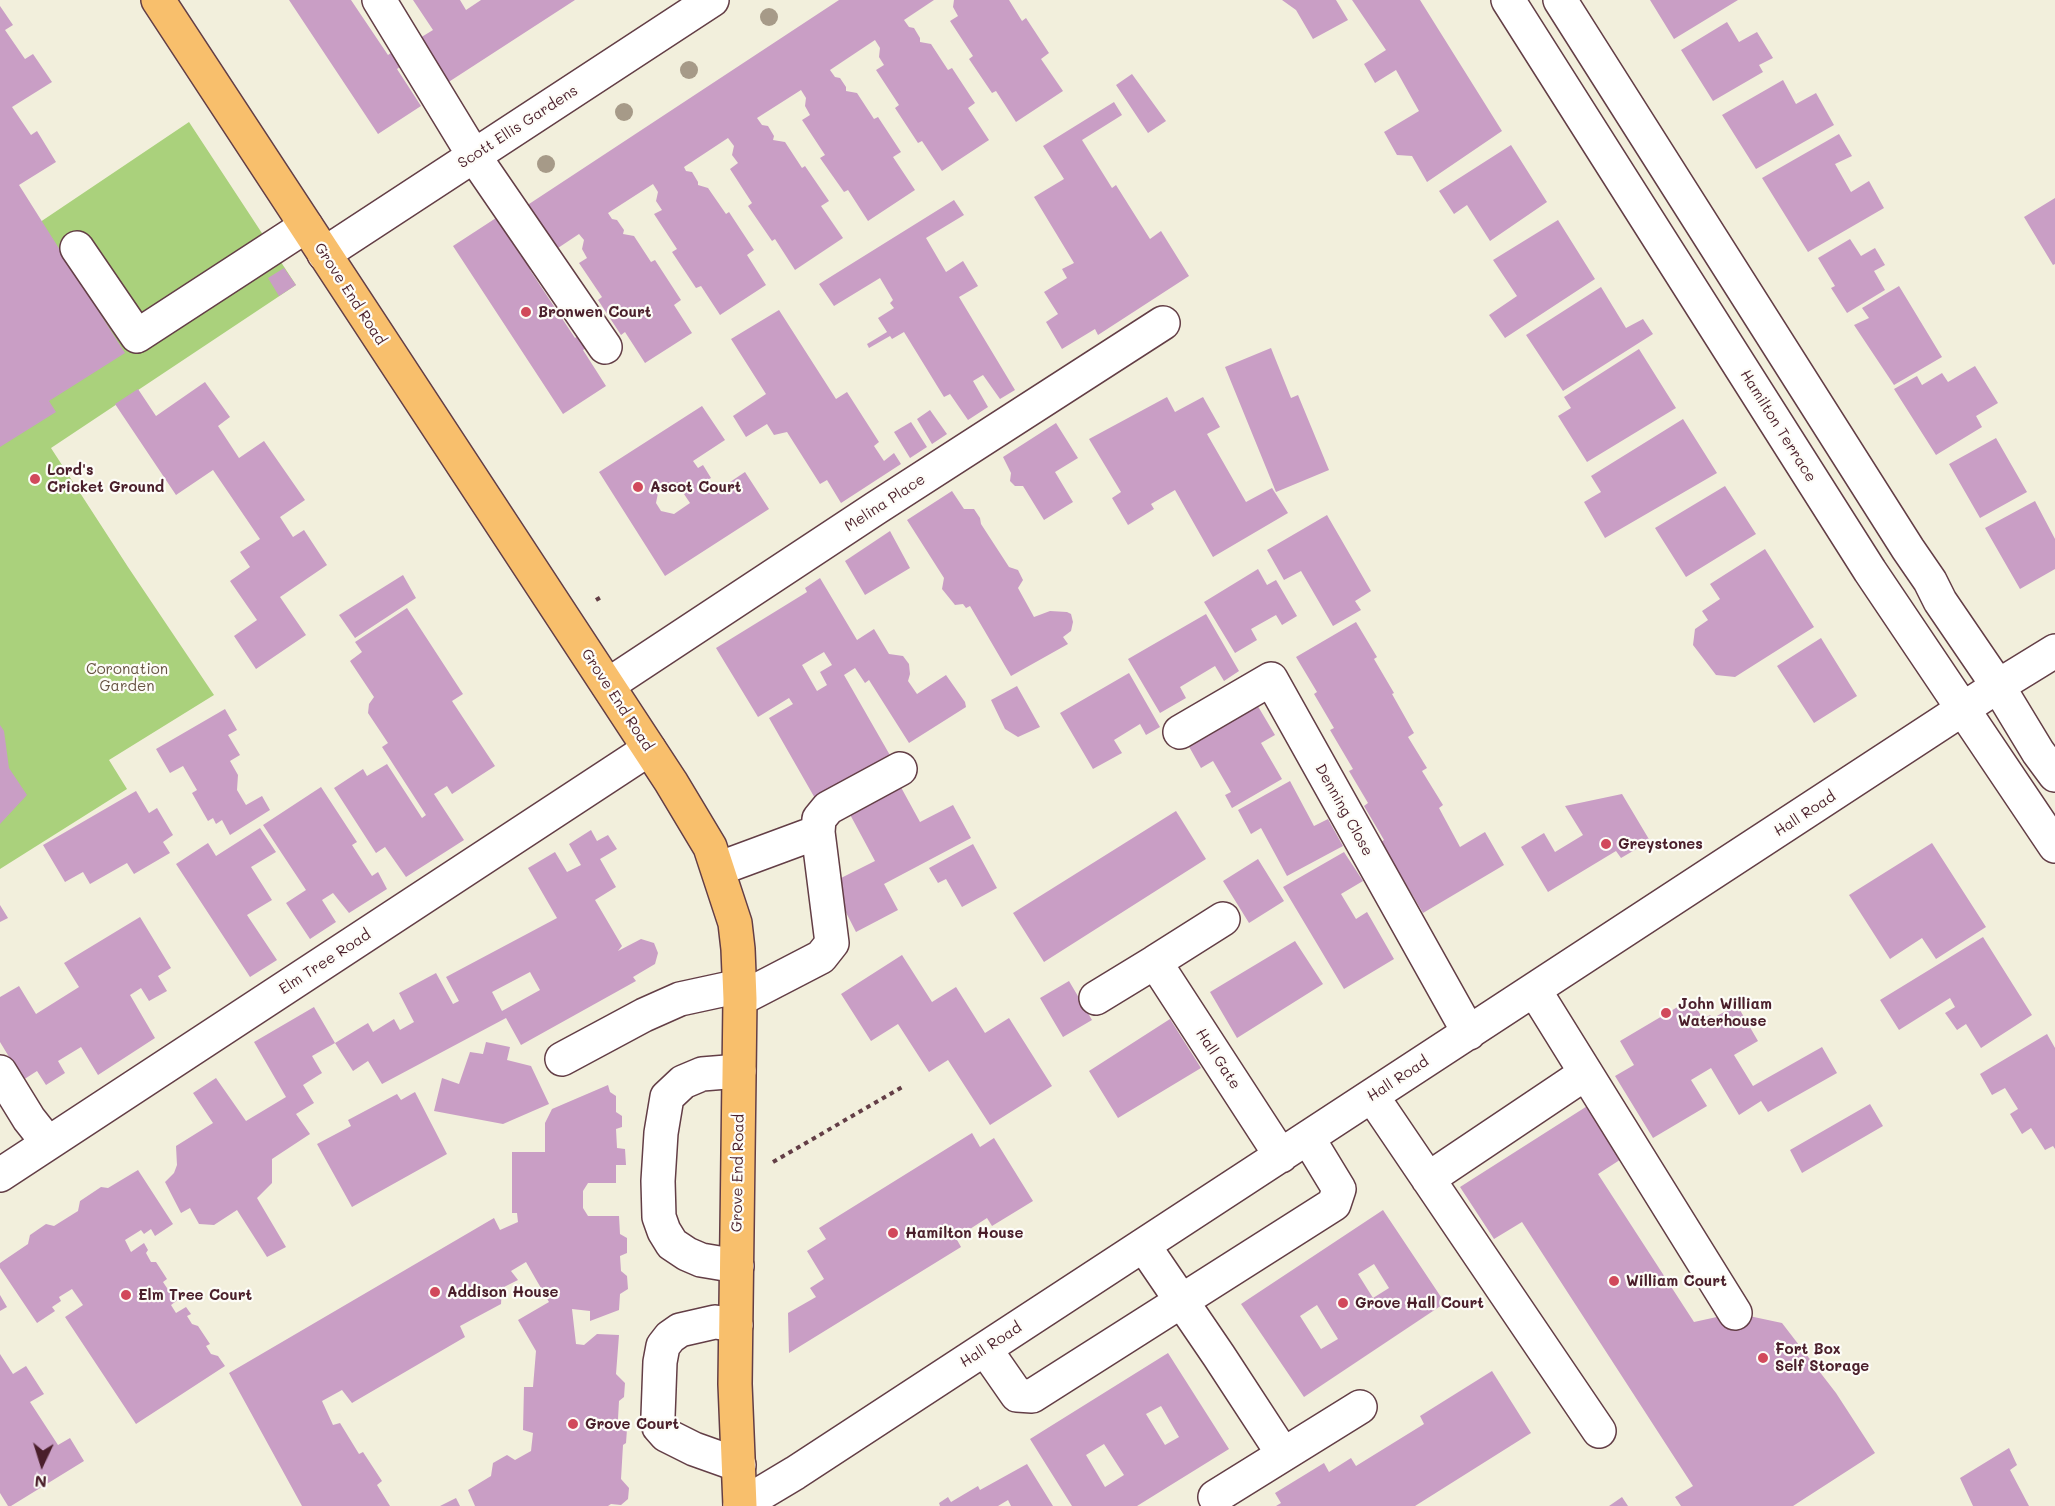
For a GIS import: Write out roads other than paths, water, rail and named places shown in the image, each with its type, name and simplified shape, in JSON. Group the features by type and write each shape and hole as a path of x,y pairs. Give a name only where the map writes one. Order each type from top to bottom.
{"main road":[{"name":"Grove End Road","path":"158,0 700,828 718,869 735,923 740,993 736,1325 736,1420 740,1506"}],"street":[{"path":"379,0 474,156 605,348"},
{"name":"Scott Ellis Gardens","path":"324,254 712,0"},
{"name":"Hamilton Terrace","path":"1508,0 1870,571 2055,846"},
{"path":"1560,0 1930,581 1940,601 2055,775"},
{"path":"77,248 137,336 306,226"},
{"name":"Melina Place","path":"608,686 1163,323"},
{"name":"Hall Road","path":"740,1506 795,1473 1998,686 2055,651"},
{"name":"Denning Close","path":"1180,732 1271,679 1469,1033"},
{"name":"Elm Tree Road","path":"0,1174 649,750"},
{"path":"562,1059 644,1015 680,999 740,993 821,957 832,943 818,832 819,819 828,808 900,769"},
{"path":"718,869 818,832"},
{"path":"1096,998 1223,919"},
{"name":"Hall Gate","path":"1155,962 1281,1156"},
{"path":"1534,991 1735,1313"},
{"path":"737,1266 701,1260 672,1244 659,1217 658,1181 661,1133 667,1097 683,1082 702,1074 739,1071"},
{"path":"0,1072 29,1119 48,1143"},
{"path":"1428,1179 1586,1073"},
{"path":"1372,1096 1599,1431"},
{"path":"985,1349 1017,1395 1032,1396 1334,1204 1339,1189 1308,1138"},
{"path":"1144,1246 1283,1455"},
{"path":"736,1325 715,1322 680,1330 670,1337 663,1346 660,1362 658,1416 659,1427 666,1435 693,1449 739,1465"},
{"path":"1215,1497 1360,1407"}],"place":[{"name":"Bronwen Court","path":"526,312"},
{"name":"Lord's Cricket Ground","path":"35,479"},
{"name":"Ascot Court","path":"638,487"},
{"name":"Greystones","path":"1606,844"},
{"name":"John William Waterhouse","path":"1666,1013"},
{"name":"Hamilton House","path":"893,1233"},
{"name":"William Court","path":"1614,1281"},
{"name":"Addison House","path":"435,1292"},
{"name":"Elm Tree Court","path":"126,1295"},
{"name":"Grove Hall Court","path":"1343,1303"},
{"name":"Fort Box Self Storage","path":"1763,1358"},
{"name":"Grove Court","path":"573,1424"}],"park label":[{"name":"Coronation Garden","path":"127,678"}]}
